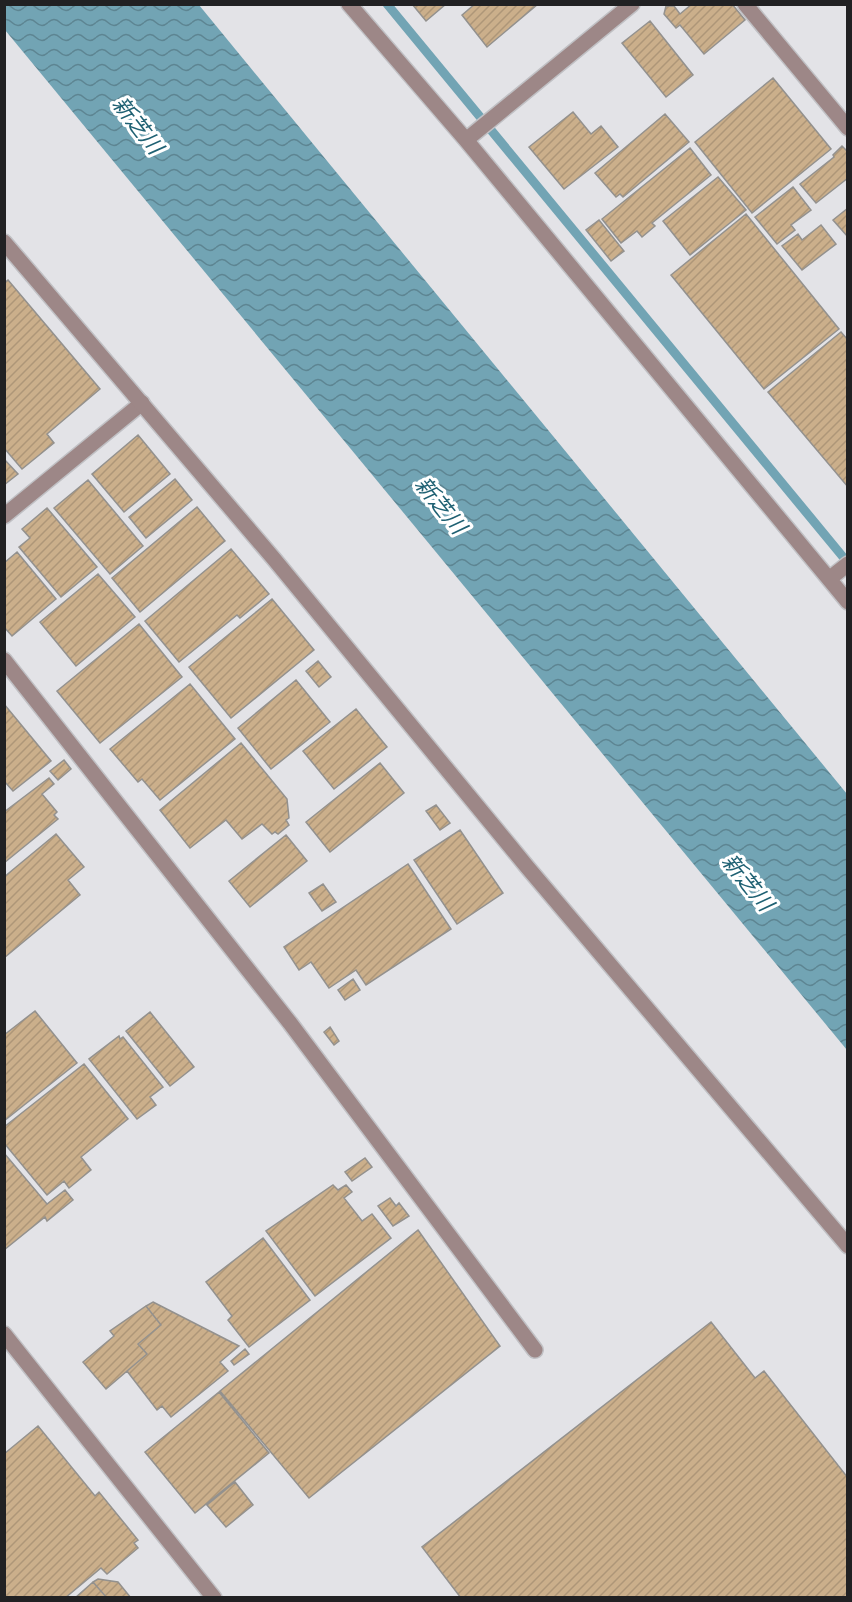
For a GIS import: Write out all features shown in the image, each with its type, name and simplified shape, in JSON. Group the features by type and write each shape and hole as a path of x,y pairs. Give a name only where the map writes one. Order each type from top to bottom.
{"street":[{"path":"350,4 466,140 848,602"},
{"path":"466,140 632,4"},
{"path":"746,4 848,128"},
{"path":"4,242 274,559 536,877 848,1246"},
{"path":"4,516 142,403"},
{"path":"829,579 848,564"},
{"path":"4,660 290,1023 535,1350"},
{"path":"4,1334 214,1598"}],"water":[{"name":"新芝川","path":"4,5 199,5 847,794 847,1050 5,30"}],"building":[{"path":"412,4 446,4 426,21"},
{"path":"475,4 538,4 487,47 462,15"},
{"path":"692,4 732,4 745,20 704,54 680,25 676,28 664,14 666,6 674,6 680,14"},
{"path":"650,21 693,75 666,97 622,43"},
{"path":"773,78 831,149 752,213 695,142"},
{"path":"573,112 591,134 601,126 618,147 564,189 529,147"},
{"path":"665,114 689,142 623,197 620,194 616,197 595,173"},
{"path":"842,146 848,152 848,178 816,203 800,184 834,157 833,155"},
{"path":"690,148 711,175 652,223 655,226 642,237 637,231 621,243 602,219"},
{"path":"718,177 746,210 690,255 663,221"},
{"path":"793,187 811,210 791,225 795,230 777,244 755,217"},
{"path":"848,208 848,237 833,220"},
{"path":"746,214 839,329 764,389 671,275"},
{"path":"599,220 624,251 611,261 586,230"},
{"path":"821,225 836,244 802,270 782,246 798,234 802,240"},
{"path":"8,280 100,389 47,434 54,443 22,469 4,448 4,283"},
{"path":"841,332 848,340 848,487 768,392"},
{"path":"138,435 170,474 124,512 92,474"},
{"path":"4,459 18,474 4,485"},
{"path":"175,479 192,500 146,538 129,517"},
{"path":"88,480 143,546 110,574 54,508"},
{"path":"197,507 225,541 140,612 112,578"},
{"path":"47,508 97,567 61,597 19,547 30,538 22,529"},
{"path":"231,549 269,594 240,618 237,615 179,662 145,621"},
{"path":"17,552 56,599 12,636 4,627 4,563"},
{"path":"98,574 135,617 76,666 40,622"},
{"path":"272,599 314,650 231,718 189,667"},
{"path":"139,624 182,677 100,743 57,691"},
{"path":"318,661 331,677 319,687 306,671"},
{"path":"296,680 330,722 271,769 238,728"},
{"path":"190,684 235,739 160,800 142,779 138,782 110,749"},
{"path":"4,704 51,761 13,791 4,781"},
{"path":"356,709 387,747 334,789 303,751"},
{"path":"241,743 287,799 289,818 286,820 289,825 278,834 275,832 272,834 262,824 242,839 226,820 190,848 160,810"},
{"path":"64,760 71,769 58,780 50,771"},
{"path":"380,763 404,793 330,852 306,822"},
{"path":"49,778 54,784 42,794 57,812 54,815 58,819 4,863 4,812"},
{"path":"436,805 450,823 440,830 426,811"},
{"path":"460,830 503,893 457,924 414,860"},
{"path":"56,834 84,867 68,880 80,895 4,958 4,877"},
{"path":"286,835 307,861 250,907 229,881"},
{"path":"408,864 451,929 366,985 356,970 329,988 311,962 299,970 284,947"},
{"path":"323,884 336,902 322,911 309,893"},
{"path":"353,979 360,990 345,1000 338,990"},
{"path":"35,1011 77,1063 4,1121 4,1035"},
{"path":"150,1012 194,1067 170,1086 126,1031"},
{"path":"330,1027 339,1041 334,1045 324,1032"},
{"path":"119,1036 120,1039 123,1037 163,1087 150,1097 156,1105 137,1119 89,1059"},
{"path":"84,1064 128,1119 81,1157 91,1170 69,1188 64,1181 47,1195 4,1143 4,1127"},
{"path":"4,1153 47,1204 65,1190 73,1200 47,1221 45,1217 4,1250"},
{"path":"365,1158 372,1167 352,1181 345,1172"},
{"path":"333,1185 338,1190 346,1185 352,1192 344,1198 362,1221 372,1214 391,1238 315,1296 266,1231"},
{"path":"390,1198 396,1206 399,1203 409,1216 393,1226 378,1206"},
{"path":"418,1230 500,1346 309,1498 220,1391"},
{"path":"263,1238 310,1300 249,1347 228,1320 232,1316 206,1282"},
{"path":"153,1302 239,1346 220,1362 228,1371 171,1417 162,1406 157,1410 127,1371 147,1354 138,1344 161,1325 146,1306"},
{"path":"146,1306 161,1325 138,1344 147,1354 106,1389 83,1362 114,1336 110,1331"},
{"path":"711,1322 755,1378 764,1371 848,1478 848,1598 461,1598 422,1547"},
{"path":"245,1349 249,1354 234,1365 231,1361"},
{"path":"219,1392 269,1453 195,1513 145,1452"},
{"path":"38,1426 95,1496 99,1492 138,1540 134,1543 138,1548 107,1574 101,1568 65,1598 4,1598 4,1454"},
{"path":"235,1482 253,1505 226,1527 207,1505"},
{"path":"98,1579 118,1582 131,1598 107,1598 93,1582"},
{"path":"93,1582 107,1598 75,1598"}],"waterway":[{"path":"387,4 848,563"}]}
